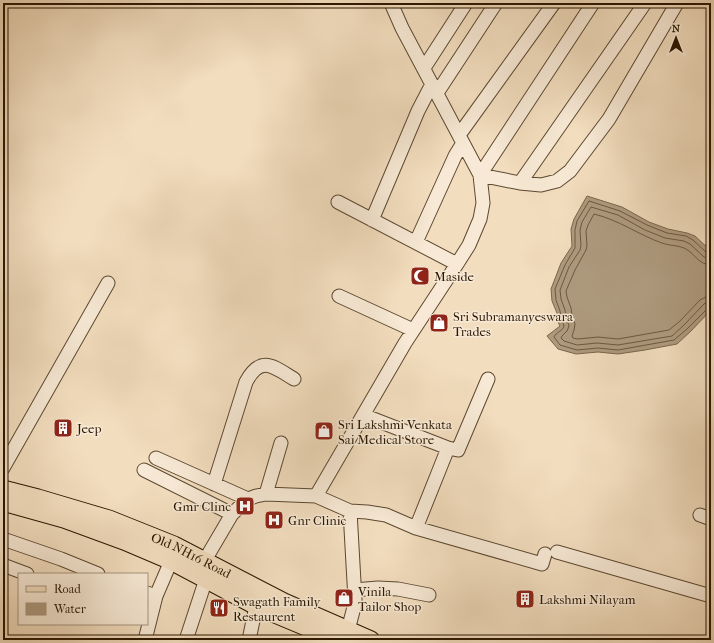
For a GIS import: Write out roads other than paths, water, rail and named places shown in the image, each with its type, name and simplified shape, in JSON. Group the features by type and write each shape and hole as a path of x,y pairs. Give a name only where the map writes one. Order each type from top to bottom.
{"main road":[{"name":"Old NH16 Road","path":"3,489 109,518 174,545 284,602 343,635"},
{"name":"Old NH16 Road","path":"3,502 64,519 124,541 171,561 256,606 343,635 371,640"}],"street":[{"path":"316,496 413,330 469,245 480,219 483,203 480,175 402,28 391,3"},
{"path":"424,68 466,3"},
{"path":"372,220 418,111 496,3"},
{"path":"416,242 455,156 461,139 554,3"},
{"path":"480,175 593,3"},
{"path":"520,183 645,3"},
{"path":"480,175 540,186 556,181 570,171 609,119 677,3"},
{"path":"338,202 457,264"},
{"path":"3,468 108,283"},
{"path":"339,296 413,330"},
{"path":"214,484 246,382 251,372 264,365 271,365 294,379"},
{"path":"363,415 448,448 458,450 488,379"},
{"path":"266,494 281,443"},
{"path":"416,528 448,448"},
{"path":"156,458 248,499"},
{"path":"144,470 232,514"},
{"path":"205,560 232,514 248,499 266,494 316,496 350,511 386,515 416,528 542,564 551,553 711,596"},
{"path":"343,635 353,611 355,600 350,511"},
{"path":"3,539 61,559 96,573"},
{"path":"148,617 151,594 171,561"},
{"path":"3,565 24,573"},
{"path":"186,640 206,579"},
{"path":"354,590 378,588 428,595"},
{"path":"249,640 256,606"},
{"path":"145,640 147,625"}],"water":[{"path":"587,196 622,207 649,222 695,236 711,251 711,310 677,344 618,354 598,352 576,354 558,349 547,336 560,326 552,301 551,289 561,263 572,246 571,229 574,219"}],"place":[{"name":"Maside","path":"420,276"},
{"name":"Sri Subramanyeswara Trades","path":"439,323"},
{"name":"Jeep","path":"63,428"},
{"name":"Sri Lakshmi Venkata Sai Medical Store","path":"324,431"},
{"name":"Gmr Clinc","path":"245,506"},
{"name":"Gnr Clinic","path":"274,520"},
{"name":"Vinila Tailor Shop","path":"344,598"},
{"name":"Lakshmi Nilayam","path":"525,599"},
{"name":"Swagath Family Restaurent","path":"219,608"}]}
